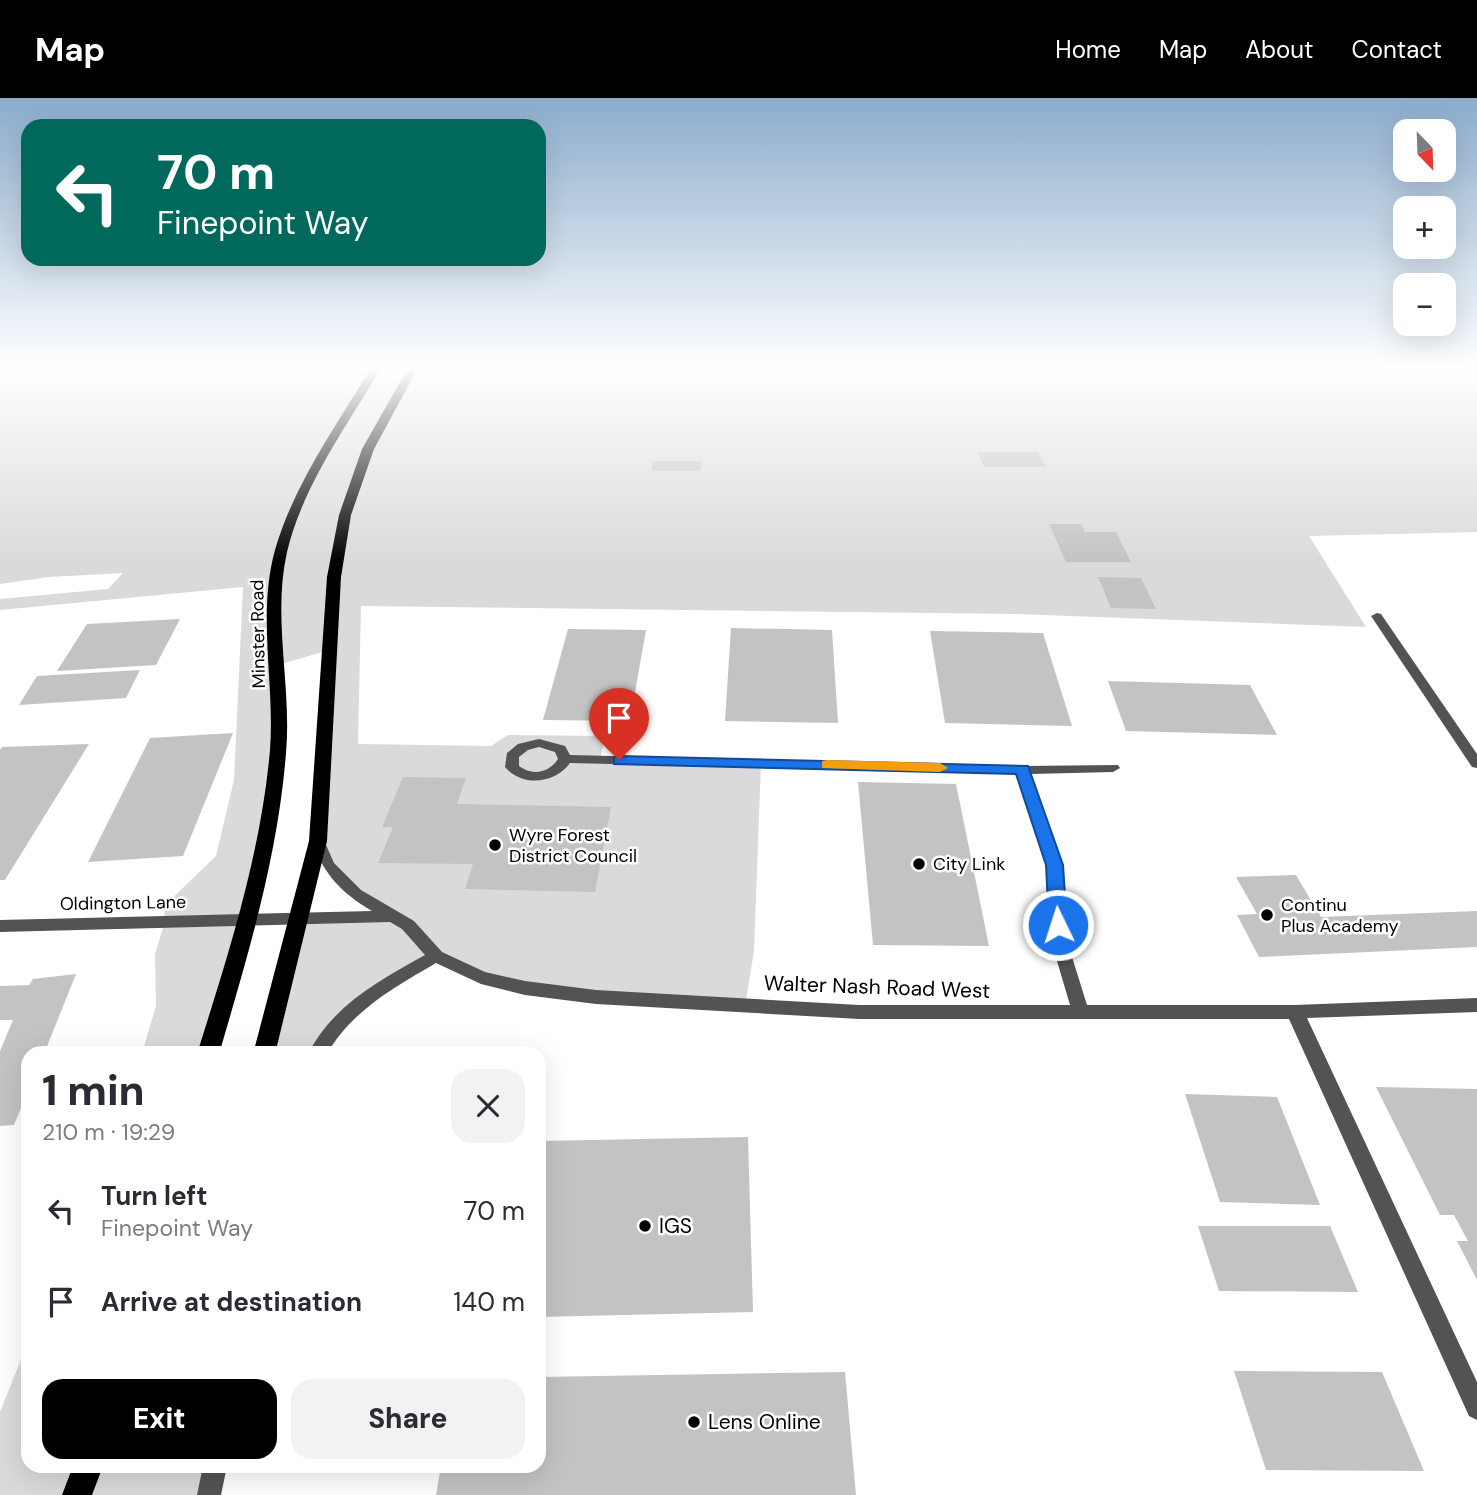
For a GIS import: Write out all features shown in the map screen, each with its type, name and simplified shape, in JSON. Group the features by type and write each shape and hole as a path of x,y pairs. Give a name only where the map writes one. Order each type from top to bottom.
{"main road":[{"name":"Minster Road","path":"210,1046 247,921 260,865 278,754 280,713 276,610 281,550 302,499 339,433"},
{"path":"266,1046 318,841 334,577 345,515 368,449 377,433"},
{"path":"77,1495 85,1473"}],"street":[{"path":"1377,616 1477,764"},
{"path":"565,759 1023,769 1113,768"},
{"path":"1023,769 1055,865 1060,944 1080,1012"},
{"name":"Walter Nash Road West","path":"318,841 328,865 356,894 408,925 436,956 461,971 481,978 596,997 859,1012 1295,1012 1477,1004"},
{"path":"299,920 392,915"},
{"name":"Oldington Lane","path":"0,926 299,920"},
{"path":"321,1046 348,1012 436,956"},
{"path":"1295,1012 1477,1408"},
{"path":"209,1495 214,1473"}],"shaded area":[{"path":"0,433 1477,433 1477,532 1309,536 1366,627 1017,614 361,606 358,744 491,746 508,735 605,736 600,759 761,763 754,951 745,1006 525,988 436,956 383,989 324,1046 266,1046 299,920 390,916 356,894 318,841 329,650 278,665 278,754 210,1046 144,1046 156,1006 155,954 165,921 164,906 216,856 234,780 243,587 0,610 0,599 108,589 123,573 49,577 0,584"},
{"path":"21,1360 21,1473 214,1473 209,1495 0,1495 0,1412"}],"building":[{"path":"978,452 1038,452 1046,467 984,467"},
{"path":"653,461 701,461 701,471 651,471"},
{"path":"1049,524 1081,524 1085,532 1116,532 1131,562 1066,562"},
{"path":"1098,577 1141,578 1156,609 1111,608"},
{"path":"180,619 156,665 57,671 87,624"},
{"path":"731,628 832,630 838,723 725,721"},
{"path":"568,629 646,630 630,721 543,720"},
{"path":"930,631 1043,633 1072,726 945,723"},
{"path":"140,670 126,698 19,705 37,676"},
{"path":"1108,681 1250,685 1277,735 1126,731"},
{"path":"233,733 183,856 88,862 150,738"},
{"path":"89,744 5,880 0,880 0,750 2,747"},
{"name":"Wyre Forest District Council","path":"403,777 466,778 457,804 611,807 595,892 465,889 473,864 378,863 393,827 382,827"},
{"name":"City Link","path":"858,782 956,784 989,946 873,945"},
{"path":"1296,875 1321,917 1477,911 1477,947 1259,957 1237,915 1257,914 1236,877"},
{"path":"76,974 47,1046 21,1046 21,1108 14,1125 0,1126 0,1051 13,1020 0,1020 0,986 29,985 33,979"},
{"path":"1376,1087 1477,1089 1477,1280 1457,1241 1468,1241 1454,1215 1440,1215"},
{"path":"1185,1094 1277,1097 1320,1205 1220,1202"},
{"name":"IGS","path":"748,1137 753,1312 546,1317 546,1141"},
{"path":"1198,1226 1330,1226 1358,1292 1219,1291"},
{"path":"1234,1371 1382,1372 1424,1471 1266,1470"},
{"name":"Lens Online","path":"845,1372 856,1495 436,1495 440,1473 546,1473 546,1377"}],"slow traffic":[{"path":"827,765 940,768"}],"place":[{"name":"Wyre Forest District Council","path":"495,845"},
{"name":"City Link","path":"919,864"},
{"name":"Continu Plus Academy","path":"1267,915"},
{"name":"IGS","path":"645,1226"},
{"name":"Lens Online","path":"694,1422"}],"route":[{"path":"619,760 1023,769 1055,865 1058,925"}]}
